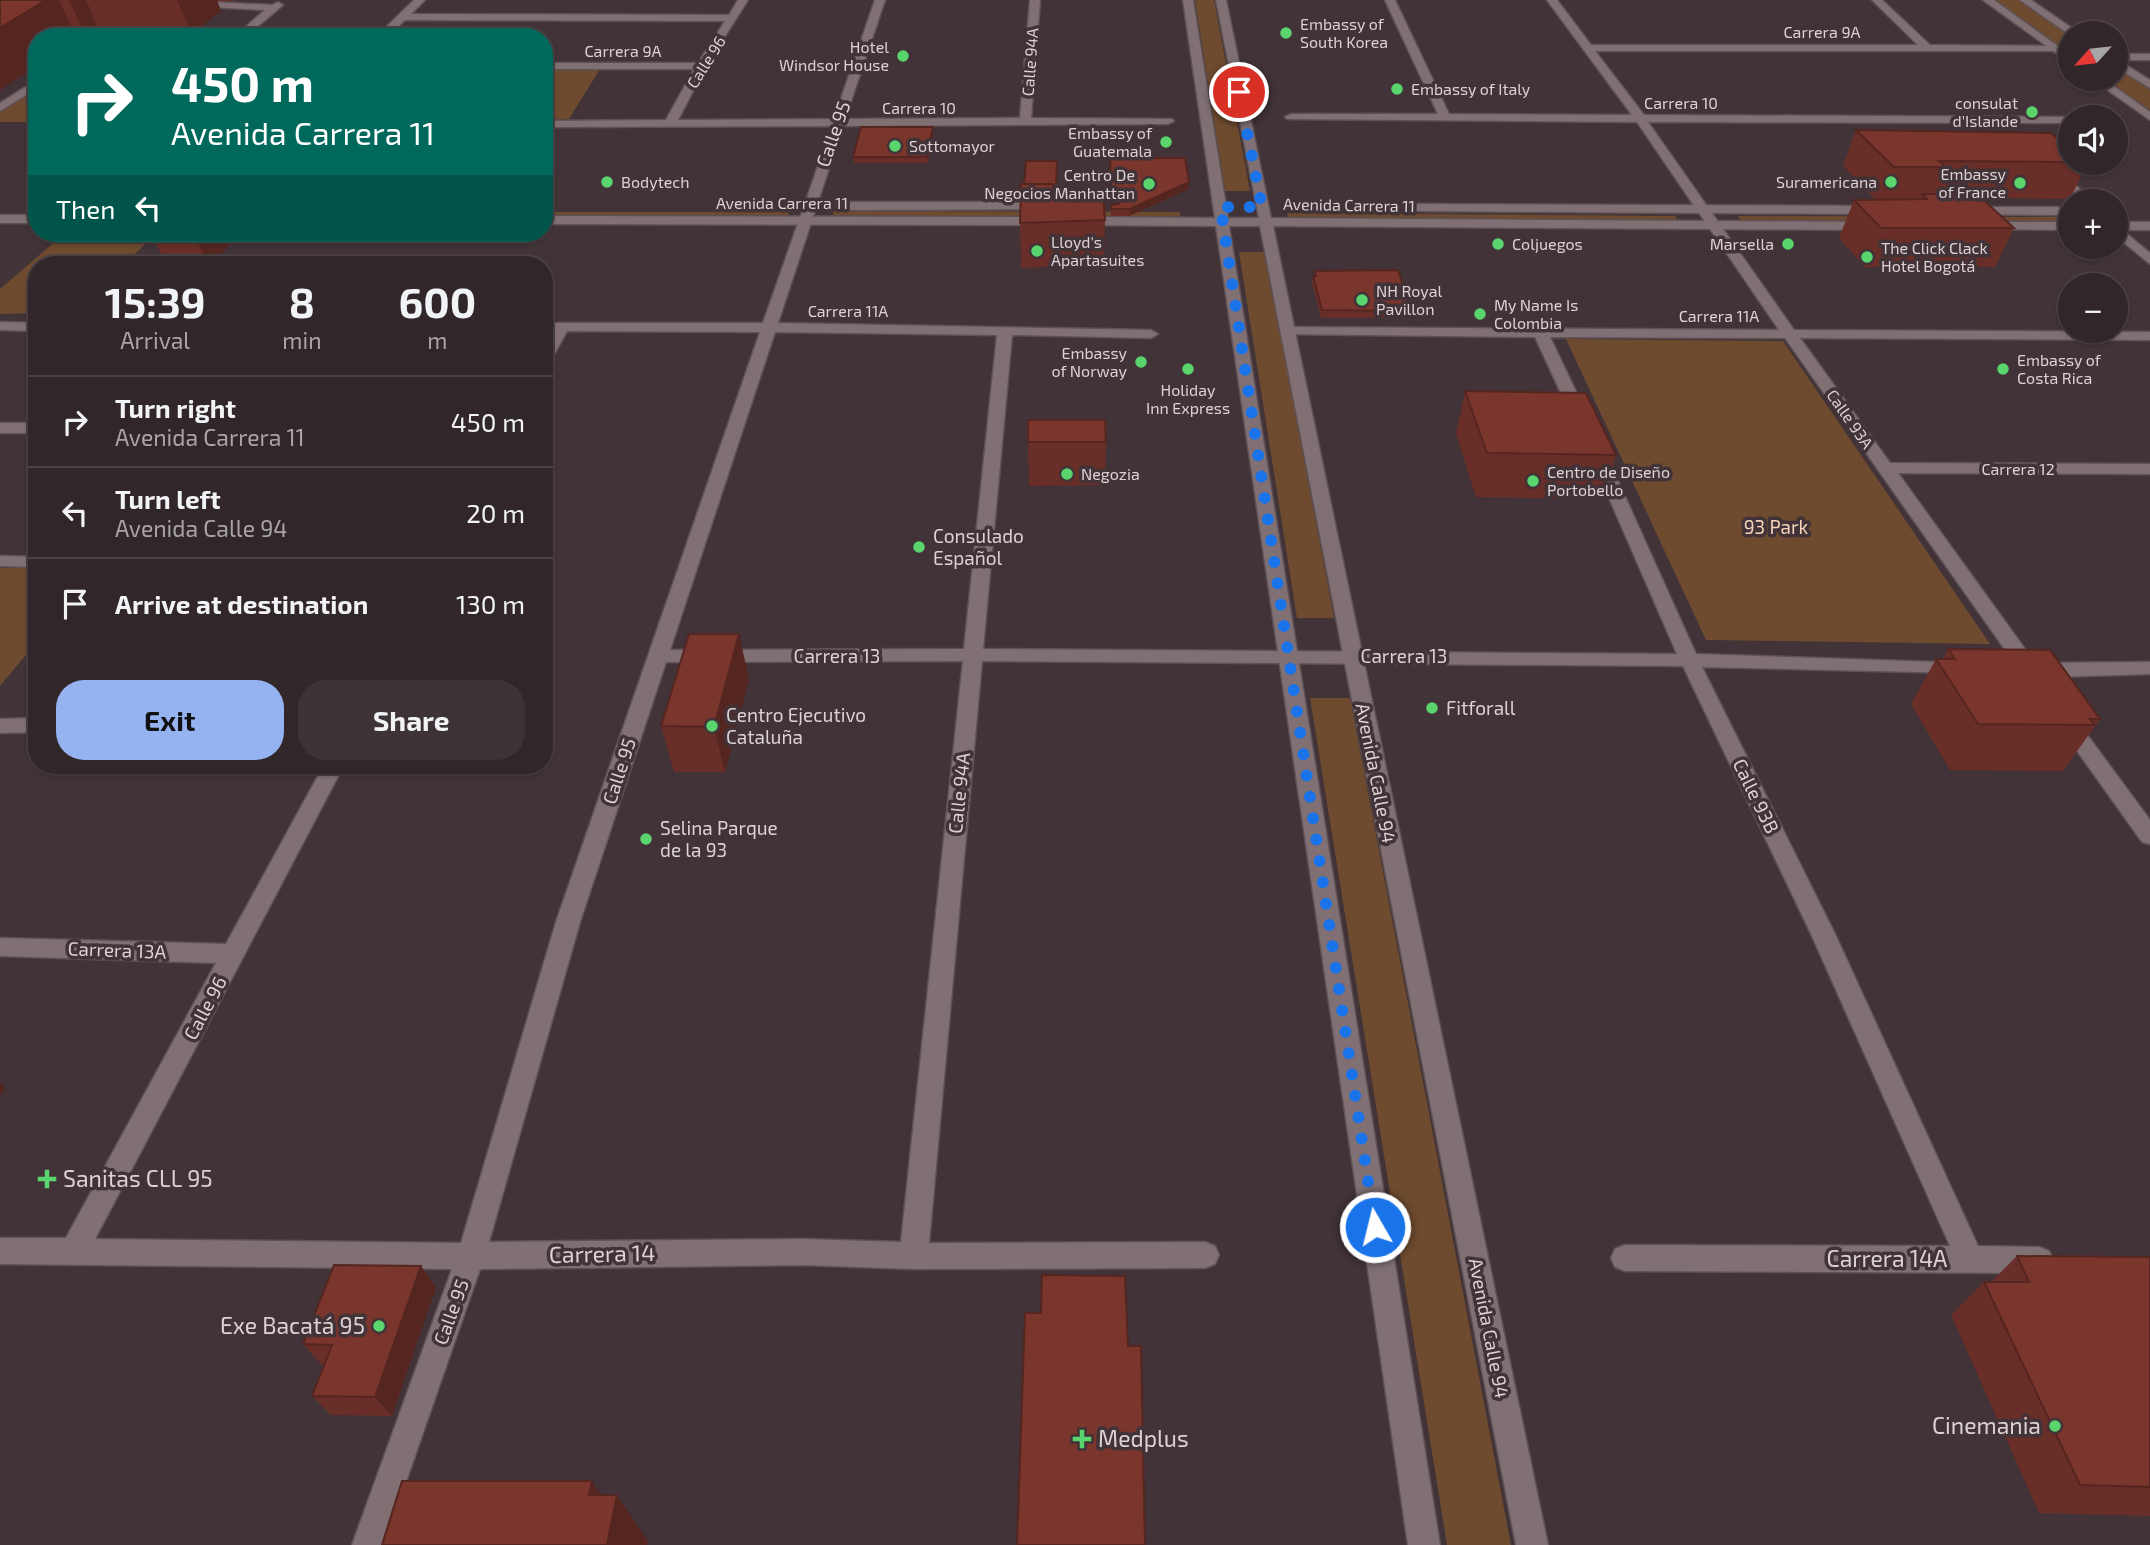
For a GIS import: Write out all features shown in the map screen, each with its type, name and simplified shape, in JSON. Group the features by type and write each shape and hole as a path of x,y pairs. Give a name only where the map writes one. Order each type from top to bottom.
{"street":[{"path":"250,28 283,0"},
{"path":"391,28 421,0"},
{"name":"Calle 96","path":"670,124 701,66 743,0"},
{"name":"Calle 95","path":"368,1545 471,1256 568,922 768,329 813,208 837,124 880,0"},
{"name":"Calle 94A","path":"1025,124 1035,0"},
{"name":"Avenida Calle 94","path":"1188,0 1246,211 1287,331 1532,1545"},
{"name":"Avenida Calle 94","path":"1221,0 1246,211 1289,656 1424,1545"},
{"path":"1390,0 1445,117"},
{"name":"Calle 93A","path":"1552,0 1640,118 1702,210 2044,690"},
{"path":"1877,0 1927,48"},
{"path":"1988,0 2058,50"},
{"path":"2025,0 2058,22"},
{"path":"178,3 274,8"},
{"path":"402,17 734,18"},
{"path":"0,30 28,32"},
{"name":"Carrera 9A","path":"1589,48 2055,48"},
{"path":"2128,58 2150,57"},
{"name":"Carrera 9A","path":"553,66 701,66"},
{"path":"2128,68 2150,85"},
{"path":"0,108 28,89"},
{"path":"2114,91 2150,117"},
{"name":"Carrera 10","path":"1291,117 2058,120"},
{"path":"1998,120 2018,138"},
{"name":"Carrera 10","path":"553,124 1025,124 1168,121"},
{"path":"2047,165 2074,189"},
{"name":"Avenida Carrera 11","path":"553,220 813,208 1070,206"},
{"name":"Avenida Carrera 11","path":"1202,207 1246,211"},
{"name":"Avenida Carrera 11","path":"813,208 1246,211 1713,225 1886,226"},
{"name":"Avenida Carrera 11","path":"1398,208 1893,211"},
{"path":"1948,211 2058,211"},
{"path":"0,219 28,219"},
{"path":"1966,226 2058,226"},
{"path":"2128,227 2150,226"},
{"path":"2128,239 2150,260"},
{"path":"0,326 28,327"},
{"name":"Carrera 11A","path":"553,327 1005,330 1151,334"},
{"path":"553,344 562,327"},
{"name":"Calle 94A","path":"914,1255 1005,330"},
{"name":"Carrera 11A","path":"1287,331 2150,336"},
{"name":"Calle 93B","path":"1541,333 1688,658 1824,936 1970,1260"},
{"path":"0,428 28,428"},
{"name":"Carrera 12","path":"1885,468 2150,469"},
{"path":"0,561 28,562"},
{"name":"Carrera 13","path":"657,656 1688,658 1978,667"},
{"path":"2006,668 2150,668"},
{"path":"2058,708 2150,836"},
{"path":"0,726 28,726"},
{"name":"Calle 96","path":"74,1251 329,774"},
{"name":"Carrera 13A","path":"0,947 234,954"},
{"name":"Carrera 14","path":"0,1251 471,1256 803,1252 914,1255 1205,1255"},
{"name":"Carrera 14A","path":"1625,1258 2067,1261"}],"green space":[{"path":"1195,0 1214,0 1250,191 1225,191"},
{"path":"1994,0 2021,0 2058,26 2058,46"},
{"path":"553,68 600,69 569,119 553,119"},
{"path":"2128,74 2150,89 2150,110 2122,91 2128,91"},
{"path":"18,94 28,94 28,122 0,122 0,108"},
{"path":"834,211 1180,212 1181,219 832,218"},
{"path":"553,212 789,212 787,218 553,218"},
{"path":"1287,213 1675,216 1679,222 1288,219"},
{"path":"1738,216 2058,217 2058,224 1743,223"},
{"path":"55,242 147,242 133,256 38,256"},
{"path":"1239,252 1265,252 1334,618 1297,618"},
{"path":"28,265 28,313 0,314 0,289"},
{"name":"93 Park","path":"1566,339 1783,341 1990,644 1706,640"},
{"path":"0,568 28,568 28,653 0,686"},
{"path":"1310,698 1350,698 1511,1545 1447,1545"}],"building":[{"path":"0,0 46,0 0,28"},
{"name":"Sottomayor","path":"861,127 933,127 927,157 853,157"},
{"path":"1856,130 2051,133 2058,139 2058,162 1939,161 1946,167 1894,167"},
{"name":"Centro De Negocios Manhattan","path":"1110,158 1185,158 1189,182 1130,209 1111,209 1111,205 1119,204 1122,199 1111,193"},
{"path":"1026,161 1057,161 1056,186 1024,184"},
{"path":"1021,184 1053,184 1053,191 1103,192 1105,220 1020,223"},
{"path":"1922,194 1977,194 2014,228 1881,228 1854,200 1927,199"},
{"name":"NH Royal Pavillon","path":"1398,270 1411,311 1322,310 1313,276 1316,276 1315,271"},
{"path":"1465,391 1586,393 1616,455 1487,453"},
{"path":"1028,420 1105,420 1106,442 1028,442"},
{"path":"689,634 739,634 714,727 661,726"},
{"path":"1948,649 2050,650 2100,719 2090,719 2095,725 1978,724 1936,659 1955,659"},
{"path":"2017,1256 2150,1257 2150,1487 2080,1485 1984,1282 2029,1282"},
{"name":"Exe Bacatá 95","path":"334,1265 421,1266 375,1397 312,1396 332,1345 303,1344"},
{"name":"Medplus","path":"1042,1275 1125,1276 1128,1346 1141,1346 1145,1545 1017,1545 1025,1313 1041,1313"},
{"path":"402,1481 592,1481 589,1495 617,1495 607,1545 382,1545"}],"place":[{"name":"Embassy of South Korea","path":"1286,33"},
{"name":"Hotel Windsor House","path":"903,56"},
{"name":"Embassy of Italy","path":"1397,89"},
{"name":"consulat d'Islande","path":"2032,112"},
{"name":"Embassy of Guatemala","path":"1166,142"},
{"name":"Sottomayor","path":"895,146"},
{"name":"Bodytech","path":"607,182"},
{"name":"Suramericana","path":"1891,182"},
{"name":"Embassy of France","path":"2020,183"},
{"name":"Centro De Negocios Manhattan","path":"1149,184"},
{"name":"Coljuegos","path":"1498,244"},
{"name":"Marsella","path":"1788,244"},
{"name":"Lloyd's Apartasuites","path":"1037,251"},
{"name":"The Click Clack Hotel Bogotá","path":"1867,257"},
{"name":"NH Royal Pavillon","path":"1362,300"},
{"name":"My Name Is Colombia","path":"1480,314"},
{"name":"Embassy of Norway","path":"1141,362"},
{"name":"Holiday Inn Express","path":"1188,369"},
{"name":"Embassy of Costa Rica","path":"2003,369"},
{"name":"Negozia","path":"1067,474"},
{"name":"Centro de Diseño Portobello","path":"1533,481"},
{"name":"Consulado Español","path":"919,547"},
{"name":"Fitforall","path":"1432,708"},
{"name":"Centro Ejecutivo Cataluña","path":"712,726"},
{"name":"Selina Parque de la 93","path":"646,839"},
{"name":"Sanitas CLL 95","path":"47,1179"},
{"name":"Exe Bacatá 95","path":"379,1326"},
{"name":"Cinemania","path":"2055,1426"},
{"name":"Medplus","path":"1082,1439"}],"route":[{"path":"1239,92 1262,207 1220,207 1375,1227"}]}
